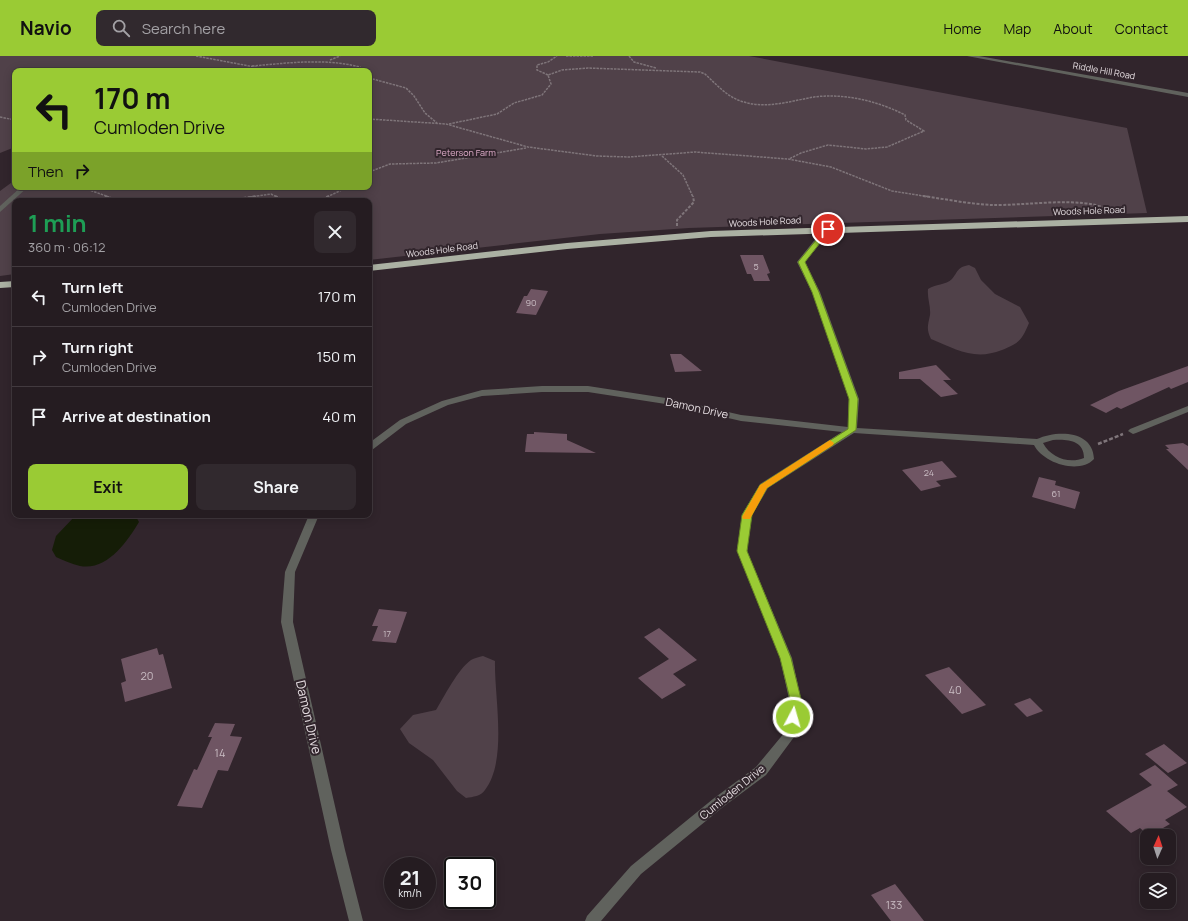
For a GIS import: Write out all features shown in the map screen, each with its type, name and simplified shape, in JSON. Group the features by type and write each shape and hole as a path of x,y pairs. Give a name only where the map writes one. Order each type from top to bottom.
{"highway":[{"name":"Woods Hole Road","path":"372,268 567,246 676,237 828,229 1188,219"},
{"path":"0,285 12,284"}],"street":[{"name":"Riddle Hill Road","path":"970,56 1188,95"},
{"path":"13,198 22,190"},
{"path":"0,210 12,199"},
{"path":"828,229 801,262 816,292 854,399 852,430"},
{"name":"Damon Drive","path":"372,446 403,422 445,404 482,393 542,389 588,390 621,394 672,402 741,418 852,430 1038,442 1044,439 1064,437 1074,439 1088,448"},
{"path":"1132,430 1188,410"},
{"name":"Cumloden Drive","path":"592,921 636,870 718,803 761,771 791,733 796,699 786,658 742,551 747,515 764,486 852,430"},
{"path":"1038,442 1044,453 1052,458 1068,462 1083,462 1089,459 1090,453 1088,448"},
{"name":"Damon Drive","path":"313,518 290,572 287,622 336,842 356,921"}],"path":[{"path":"196,56 262,68"},
{"path":"330,60 340,56"},
{"path":"556,56 548,62 537,66 537,70 548,75 562,70 588,68 616,70 661,69 700,72 705,74 733,98 753,103 790,102 826,96 836,96 881,105 898,111 905,115 906,120 924,131 887,147 866,149 828,145 801,153 788,160"},
{"path":"566,56 593,56"},
{"path":"629,56 634,62 661,69"},
{"path":"252,66 330,60 347,62 360,68"},
{"path":"252,68 257,67"},
{"path":"446,124 484,118 497,114 514,103 542,95 551,84 548,75"},
{"path":"372,79 406,88 414,96 425,113 437,123"},
{"path":"0,117 12,119"},
{"path":"372,118 446,124 476,131 528,147 597,156 662,155 695,152 788,160 830,167 892,191 991,205 1071,203 1099,205 1111,212 1109,217 1117,220"},
{"path":"372,171 390,164 436,163 528,147"},
{"path":"662,155 688,180 694,202 677,220 676,237"},
{"path":"86,190 113,198"},
{"path":"324,198 342,190"},
{"path":"242,198 271,194 280,198"},
{"path":"1088,448 1132,430"}],"green space":[{"name":"Peterson Farm","path":"0,56 749,56 1127,128 1147,213 689,228 600,234 372,260 372,198 12,198 12,274 0,276 0,191 12,182 12,190 372,190 372,68 12,68 12,148 0,153"},
{"path":"969,265 975,268 981,280 995,294 1020,307 1029,323 1022,337 1016,343 1002,350 992,353 974,354 957,350 931,339 929,336 928,324 930,312 928,289 950,281 960,268"},
{"path":"483,656 495,661 498,727 496,762 492,777 485,790 477,796 466,798 457,791 433,760 409,743 400,729 413,715 436,710 466,664 475,658"}],"shaded area":[{"path":"73,518 137,518 139,522 129,538 115,553 107,560 90,566 80,566 56,557 52,550 56,536"}],"building":[{"path":"740,255 763,255 770,273 767,274 770,281 754,281 751,274 747,274"},
{"path":"531,289 548,291 536,315 516,313 524,296 527,296"},
{"path":"670,354 681,354 702,371 675,372"},
{"path":"936,365 951,380 943,380 958,394 941,397 920,379 899,379 899,372"},
{"path":"1188,366 1188,382 1171,389 1169,387 1121,409 1117,407 1106,413 1090,405 1119,391"},
{"path":"534,432 567,434 567,440 596,453 525,452 527,434 534,434"},
{"path":"1183,443 1188,446 1188,470 1166,449 1169,449 1165,445"},
{"path":"942,461 957,477 936,481 941,486 921,491 902,470"},
{"path":"1039,477 1056,481 1055,485 1080,492 1075,509 1032,497"},
{"path":"379,609 407,612 396,643 372,641 378,626 372,626"},
{"path":"659,628 697,660 673,674 686,685 662,699 638,678 669,659 644,637"},
{"path":"157,648 159,655 163,654 172,688 125,702 121,683 126,681 121,659"},
{"path":"949,667 986,705 962,714 925,675"},
{"path":"1030,698 1043,711 1027,717 1014,704"},
{"path":"215,723 235,724 230,736 242,737 228,771 218,770 202,808 177,806 194,769 197,770 212,737 208,737"},
{"path":"1164,744 1187,763 1168,773 1145,754"},
{"path":"1155,765 1178,785 1167,791 1187,807 1165,820 1170,824 1161,829 1140,828 1131,833 1106,811 1152,785 1139,774"},
{"path":"895,884 924,921 891,921 871,895"}],"slow traffic":[{"path":"747,517 764,486 830,443"}],"route":[{"path":"793,717 796,699 786,658 742,551 747,515 764,486 852,430 854,399 816,292 801,262 828,229"}]}
